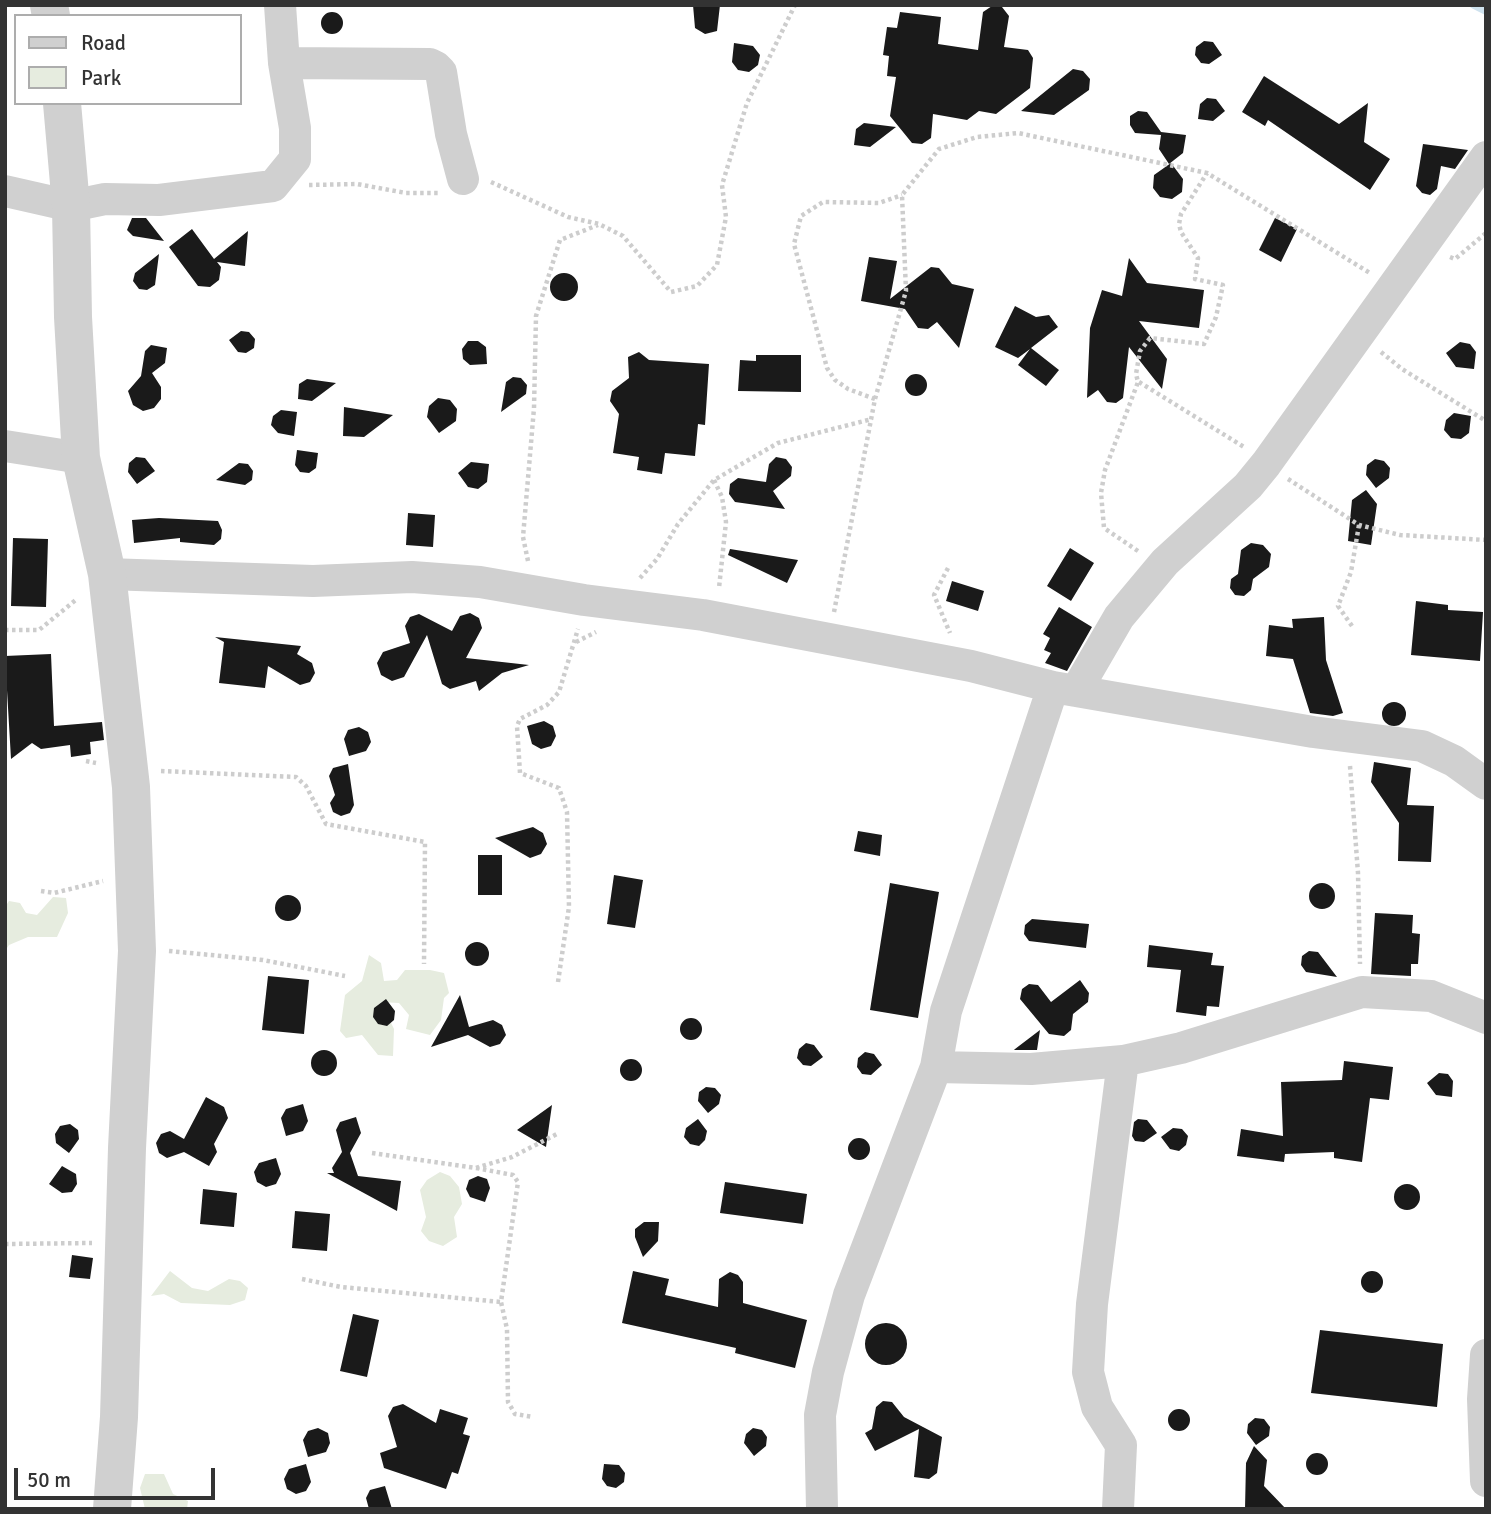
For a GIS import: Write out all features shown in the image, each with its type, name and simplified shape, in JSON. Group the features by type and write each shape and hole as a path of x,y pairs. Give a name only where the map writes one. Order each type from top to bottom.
{"street":[{"path":"5,191 71,206 105,199 159,200 273,186 295,159 295,128 284,62 280,5"},
{"path":"284,62 430,64 436,67 441,72 451,134 463,179"},
{"path":"62,105 71,206 80,458 107,575 128,769 134,873 136,951 119,1417 112,1509"},
{"path":"822,1509 820,1415 828,1372 849,1295 936,1067 946,1011 1064,689 1165,562 1248,486 1266,464 1486,157"},
{"path":"5,446 80,458"},
{"path":"107,575 313,581 412,577 480,582 584,600 704,615 830,637 971,666 1064,689 1347,737 1422,746 1454,761 1486,784"},
{"path":"936,1067 1031,1069 1123,1061 1181,1048 1362,992 1431,996 1486,1017"},
{"path":"1118,1509 1121,1445 1097,1407 1088,1372 1093,1291 1123,1061"},
{"path":"1486,1355 1483,1426 1486,1481"}],"path":[{"path":"273,186 357,184 406,193 438,194 463,179 477,176 568,217 599,224 623,236 671,292 697,286 718,265 726,217 722,185 747,103 795,5"},
{"path":"876,399 848,389 835,380 827,368 794,244 801,216 823,202 879,203 902,195 939,149 977,137 1018,134 1207,173 1391,286"},
{"path":"1165,562 1149,557 1104,528 1101,493 1105,470 1138,382 1136,374 1140,351 1150,338 1204,344 1216,317 1223,285 1195,279 1198,258 1181,232 1179,224 1181,214 1207,173"},
{"path":"830,637 876,399 906,291 902,195"},
{"path":"533,591 523,537 534,408 536,316 561,240 599,224"},
{"path":"1359,334 1402,369 1486,421"},
{"path":"1138,382 1238,442 1266,464 1359,525 1400,536 1486,540"},
{"path":"618,603 657,559 678,524 714,480 778,443 872,419"},
{"path":"704,615 720,586 725,554 726,522 722,498 714,480"},
{"path":"1352,626 1338,606 1351,572 1359,525"},
{"path":"948,568 934,595 960,653 971,666"},
{"path":"5,630 39,630 107,575"},
{"path":"558,982 569,907 566,812 559,788 520,774 517,726 520,719 547,705 559,692 584,600"},
{"path":"1347,737 1362,992"},
{"path":"86,761 128,769 296,777 306,786 326,824 420,839 426,847 424,964"},
{"path":"41,891 54,892 134,873"},
{"path":"136,951 192,952 263,960 345,976"},
{"path":"476,1168 512,1157 557,1134"},
{"path":"372,1153 513,1175 518,1182 501,1302 507,1329 508,1402 515,1414 533,1417"},
{"path":"5,1244 124,1242"},
{"path":"302,1279 341,1287 501,1302"}],"green space":[{"path":"53,897 66,898 68,913 57,937 28,937 9,945 5,951 5,907 9,901 20,903 26,913 37,915"},
{"path":"369,955 381,963 384,981 397,980 405,970 430,970 444,973 449,993 444,998 441,1020 430,1035 406,1029 409,1015 399,1003 381,1002 394,1029 393,1056 378,1055 362,1035 346,1038 340,1031 345,995 362,981"},
{"path":"440,1172 450,1176 459,1187 462,1204 454,1217 457,1237 443,1246 429,1241 421,1231 426,1217 420,1190 427,1180"},
{"path":"170,1271 192,1288 208,1291 229,1279 240,1281 248,1288 245,1300 230,1305 181,1303 164,1294 151,1296"},
{"path":"145,1474 164,1474 173,1494 188,1501 187,1509 145,1509 140,1488"}],"building":[{"path":"693,5 720,5 717,31 705,34 695,28"},
{"path":"992,6 1002,7 1009,16 1004,47 1028,50 1033,58 1030,88 996,114 979,111 967,120 933,114 931,138 922,144 912,143 890,116 896,77 887,76 889,56 883,55 887,27 897,28 900,12 941,17 938,44 978,50 983,12"},
{"path":"332,12 340,15 343,23 340,31 332,34 324,31 321,23 324,15"},
{"path":"1204,41 1213,42 1222,55 1209,64 1201,63 1195,55 1196,47"},
{"path":"734,43 753,46 760,55 758,65 749,72 738,70 732,62"},
{"path":"1073,69 1083,71 1090,79 1089,90 1054,115 1021,111"},
{"path":"1264,76 1339,124 1368,103 1364,142 1390,159 1370,190 1268,120 1265,126 1242,112"},
{"path":"1207,98 1216,99 1225,111 1213,121 1198,119 1200,104"},
{"path":"1138,111 1147,112 1161,132 1186,135 1183,153 1169,164 1159,149 1161,135 1135,133 1130,125 1130,116"},
{"path":"864,123 896,127 870,147 854,145 856,129"},
{"path":"1423,144 1468,150 1455,169 1441,166 1437,189 1430,195 1422,193 1416,186"},
{"path":"1171,163 1183,179 1182,192 1172,199 1160,197 1153,188 1154,175"},
{"path":"132,218 146,218 164,241 133,236 127,230"},
{"path":"1275,218 1297,229 1281,262 1259,250"},
{"path":"192,229 214,259 248,231 245,266 217,262 221,267 219,280 210,287 198,286 169,247"},
{"path":"159,254 155,285 147,290 139,289 133,281 135,273"},
{"path":"869,257 897,261 890,299 931,267 939,268 952,284 974,289 959,348 937,322 928,329 918,328 905,309 861,301"},
{"path":"1129,258 1147,283 1204,290 1199,328 1139,321 1167,359 1162,389 1129,347 1123,398 1116,403 1107,402 1098,390 1087,398 1090,328 1102,290 1122,296"},
{"path":"564,273 574,277 578,287 574,297 564,301 554,297 550,287 554,277"},
{"path":"1015,306 1036,317 1049,315 1058,327 1031,348 1059,370 1046,386 1018,365 1030,349 1018,358 995,347"},
{"path":"241,331 249,332 255,339 254,348 246,353 238,352 229,340"},
{"path":"468,341 478,341 486,347 487,364 470,365 463,359 462,349"},
{"path":"1460,342 1470,344 1476,352 1474,369 1456,367 1446,353"},
{"path":"151,345 167,348 165,363 152,373 161,387 161,399 154,408 143,411 133,405 128,391 141,376 145,351"},
{"path":"639,352 649,360 709,364 705,425 698,424 695,456 665,453 662,474 637,470 639,457 613,453 619,414 610,401 612,391 629,378 628,357"},
{"path":"756,355 801,355 801,392 738,391 740,360 756,361"},
{"path":"916,374 924,377 927,385 924,393 916,396 908,393 905,385 908,377"},
{"path":"513,377 521,378 527,385 526,394 501,412 506,382"},
{"path":"307,379 336,383 312,401 298,399 299,384"},
{"path":"438,398 450,400 457,409 456,421 439,433 427,417 429,406"},
{"path":"344,407 393,415 364,437 343,436"},
{"path":"281,410 297,412 294,436 278,433 271,425 273,416"},
{"path":"1454,413 1471,416 1469,433 1461,439 1451,438 1444,430 1446,420"},
{"path":"297,450 318,453 316,468 309,473 300,472 295,465"},
{"path":"136,457 145,458 155,471 137,484 128,472 129,463"},
{"path":"776,457 786,459 792,467 791,476 773,491 785,509 735,502 729,494 730,484 738,478 766,482 769,464"},
{"path":"1375,459 1384,461 1390,468 1389,478 1376,488 1366,475 1367,465"},
{"path":"471,462 489,464 487,482 478,489 468,487 458,473"},
{"path":"239,463 248,464 253,471 252,480 245,485 216,480"},
{"path":"1366,490 1377,504 1371,545 1348,541 1352,500"},
{"path":"408,513 435,515 433,547 406,545"},
{"path":"159,518 218,521 222,530 221,539 214,545 180,542 180,538 134,543 132,520"},
{"path":"13,538 48,539 46,607 11,606"},
{"path":"1251,543 1263,545 1271,554 1269,567 1253,579 1251,590 1244,596 1235,595 1230,588 1231,579 1238,574 1241,550"},
{"path":"1070,548 1094,563 1071,601 1047,586"},
{"path":"730,549 798,560 787,583 728,555"},
{"path":"952,581 984,591 978,611 946,601"},
{"path":"1416,601 1448,605 1448,610 1483,612 1480,661 1411,655"},
{"path":"1059,607 1092,627 1067,671 1045,663 1051,653 1044,650 1050,638 1043,634"},
{"path":"470,613 479,618 482,628 466,658 529,665 502,673 479,691 476,681 450,689 442,684 427,635 404,677 392,681 381,675 377,663 383,652 410,643 405,626 410,617 419,614 452,631 460,616"},
{"path":"1324,617 1326,660 1343,713 1333,716 1310,713 1293,659 1266,656 1269,625 1293,628 1292,619"},
{"path":"215,637 301,646 297,654 312,663 315,673 310,682 300,685 268,666 265,688 219,683 224,642"},
{"path":"51,654 54,726 102,722 104,740 90,742 91,754 71,757 70,745 41,749 32,743 11,759 5,656"},
{"path":"1394,702 1403,705 1406,714 1403,723 1394,726 1385,723 1382,714 1385,705"},
{"path":"544,721 553,726 556,736 551,746 541,749 532,744 527,726"},
{"path":"359,727 368,732 371,742 366,751 349,756 344,739 348,730"},
{"path":"1374,762 1411,768 1407,805 1434,806 1431,862 1398,861 1399,823 1371,782"},
{"path":"348,764 354,805 350,813 341,816 333,812 330,803 335,795 329,776 333,768"},
{"path":"533,827 543,833 547,844 541,854 530,858 495,838"},
{"path":"858,831 882,835 880,856 854,851"},
{"path":"478,855 502,855 502,895 478,895"},
{"path":"614,875 643,880 635,928 607,924"},
{"path":"890,883 939,892 918,1018 870,1010"},
{"path":"1322,883 1331,887 1335,896 1331,905 1322,909 1313,905 1309,896 1313,887"},
{"path":"288,895 297,899 301,908 297,917 288,921 279,917 275,908 279,899"},
{"path":"1375,913 1413,915 1412,933 1420,934 1418,964 1411,964 1411,976 1371,974"},
{"path":"1032,919 1089,924 1086,948 1029,941 1024,934 1025,925"},
{"path":"477,942 488,949 489,954 482,965 477,966 466,959 465,954 472,943"},
{"path":"1149,945 1213,953 1211,965 1224,966 1219,1007 1207,1006 1206,1016 1176,1012 1181,970 1147,967"},
{"path":"1309,951 1318,952 1337,977 1306,972 1301,965 1302,956"},
{"path":"268,976 309,980 304,1034 262,1030"},
{"path":"1080,980 1089,993 1088,1002 1073,1014 1071,1030 1064,1036 1049,1034 1020,999 1022,989 1029,984 1038,985 1051,1002"},
{"path":"460,995 469,1027 493,1020 502,1025 506,1035 500,1044 490,1047 468,1035 431,1047"},
{"path":"386,999 395,1011 394,1020 387,1026 378,1024 373,1017 374,1008"},
{"path":"691,1018 699,1021 702,1029 699,1037 691,1040 683,1037 680,1029 683,1021"},
{"path":"1040,1030 1037,1050 1014,1050 1015,1049"},
{"path":"806,1043 814,1045 823,1057 811,1066 803,1065 797,1058 799,1049"},
{"path":"324,1050 333,1054 337,1063 333,1072 324,1076 315,1072 311,1063 315,1054"},
{"path":"865,1052 874,1054 882,1065 871,1075 862,1074 857,1067 858,1058"},
{"path":"631,1059 639,1062 642,1070 639,1078 631,1081 623,1078 620,1070 623,1062"},
{"path":"1344,1061 1393,1067 1389,1100 1370,1098 1362,1162 1334,1158 1334,1152 1285,1154 1284,1162 1237,1156 1241,1129 1283,1136 1281,1082 1342,1080"},
{"path":"1439,1073 1448,1074 1453,1081 1452,1097 1436,1095 1427,1083"},
{"path":"706,1087 715,1088 721,1095 719,1104 708,1113 698,1101 699,1092"},
{"path":"206,1097 224,1107 228,1118 214,1144 217,1152 209,1166 184,1152 167,1158 159,1153 156,1143 161,1134 170,1131 184,1139"},
{"path":"303,1104 308,1121 303,1131 286,1136 281,1118 286,1109"},
{"path":"552,1105 546,1147 517,1130"},
{"path":"356,1117 361,1133 350,1153 358,1176 401,1181 397,1211 327,1173 334,1173 332,1168 342,1152 336,1130 340,1122"},
{"path":"698,1119 707,1131 705,1140 699,1146 690,1144 684,1137 686,1128"},
{"path":"1138,1119 1147,1120 1157,1133 1144,1142 1135,1141 1132,1136 1134,1122"},
{"path":"70,1124 78,1130 79,1139 69,1153 56,1143 55,1134 60,1126"},
{"path":"1173,1128 1182,1129 1188,1136 1186,1145 1179,1151 1170,1149 1161,1137"},
{"path":"859,1138 867,1141 870,1149 867,1157 859,1160 851,1157 848,1149 851,1141"},
{"path":"276,1158 281,1174 276,1184 266,1187 257,1182 254,1172 259,1163"},
{"path":"62,1166 76,1174 77,1184 72,1192 62,1193 49,1184"},
{"path":"478,1176 487,1179 490,1188 485,1202 470,1197 466,1189 469,1180"},
{"path":"725,1182 807,1194 803,1224 720,1213"},
{"path":"1407,1184 1416,1188 1420,1197 1416,1206 1407,1210 1398,1206 1394,1197 1398,1188"},
{"path":"203,1189 237,1193 234,1227 200,1224"},
{"path":"295,1211 330,1214 327,1251 292,1248"},
{"path":"644,1222 659,1222 658,1241 643,1257 635,1237 635,1229"},
{"path":"72,1255 93,1258 90,1279 69,1277"},
{"path":"633,1271 669,1279 665,1295 718,1307 719,1279 730,1272 738,1275 743,1282 743,1303 807,1320 795,1368 735,1353 736,1348 622,1323"},
{"path":"1368,1271 1376,1271 1383,1278 1383,1286 1376,1293 1368,1293 1361,1286 1361,1278"},
{"path":"353,1314 379,1320 367,1377 340,1371"},
{"path":"886,1323 901,1329 907,1344 901,1359 886,1365 871,1359 865,1344 871,1329"},
{"path":"1320,1330 1443,1344 1437,1407 1311,1393"},
{"path":"883,1401 892,1402 904,1417 942,1437 937,1473 929,1479 914,1477 919,1429 875,1451 865,1433 872,1429 876,1407"},
{"path":"403,1404 436,1423 440,1409 468,1418 463,1434 470,1436 458,1474 452,1472 446,1489 384,1468 380,1453 397,1447 388,1416 393,1407"},
{"path":"1179,1409 1187,1412 1190,1420 1187,1428 1179,1431 1171,1428 1168,1420 1171,1412"},
{"path":"1255,1418 1264,1419 1270,1427 1269,1436 1256,1445 1247,1433 1248,1424"},
{"path":"318,1428 328,1433 330,1443 326,1452 308,1457 303,1440 308,1431"},
{"path":"753,1428 762,1430 767,1437 766,1446 754,1456 744,1443 746,1434"},
{"path":"1254,1446 1267,1460 1264,1486 1286,1509 1245,1509 1246,1463"},
{"path":"1317,1453 1325,1456 1328,1464 1325,1472 1317,1475 1309,1472 1306,1464 1309,1456"},
{"path":"306,1464 311,1482 306,1491 296,1494 287,1489 284,1479 289,1469"},
{"path":"604,1464 619,1465 625,1473 624,1482 616,1488 607,1486 602,1479"},
{"path":"385,1486 392,1509 369,1509 366,1498 370,1490"}],"waterway":[{"path":"1474,5 1486,11"}]}
